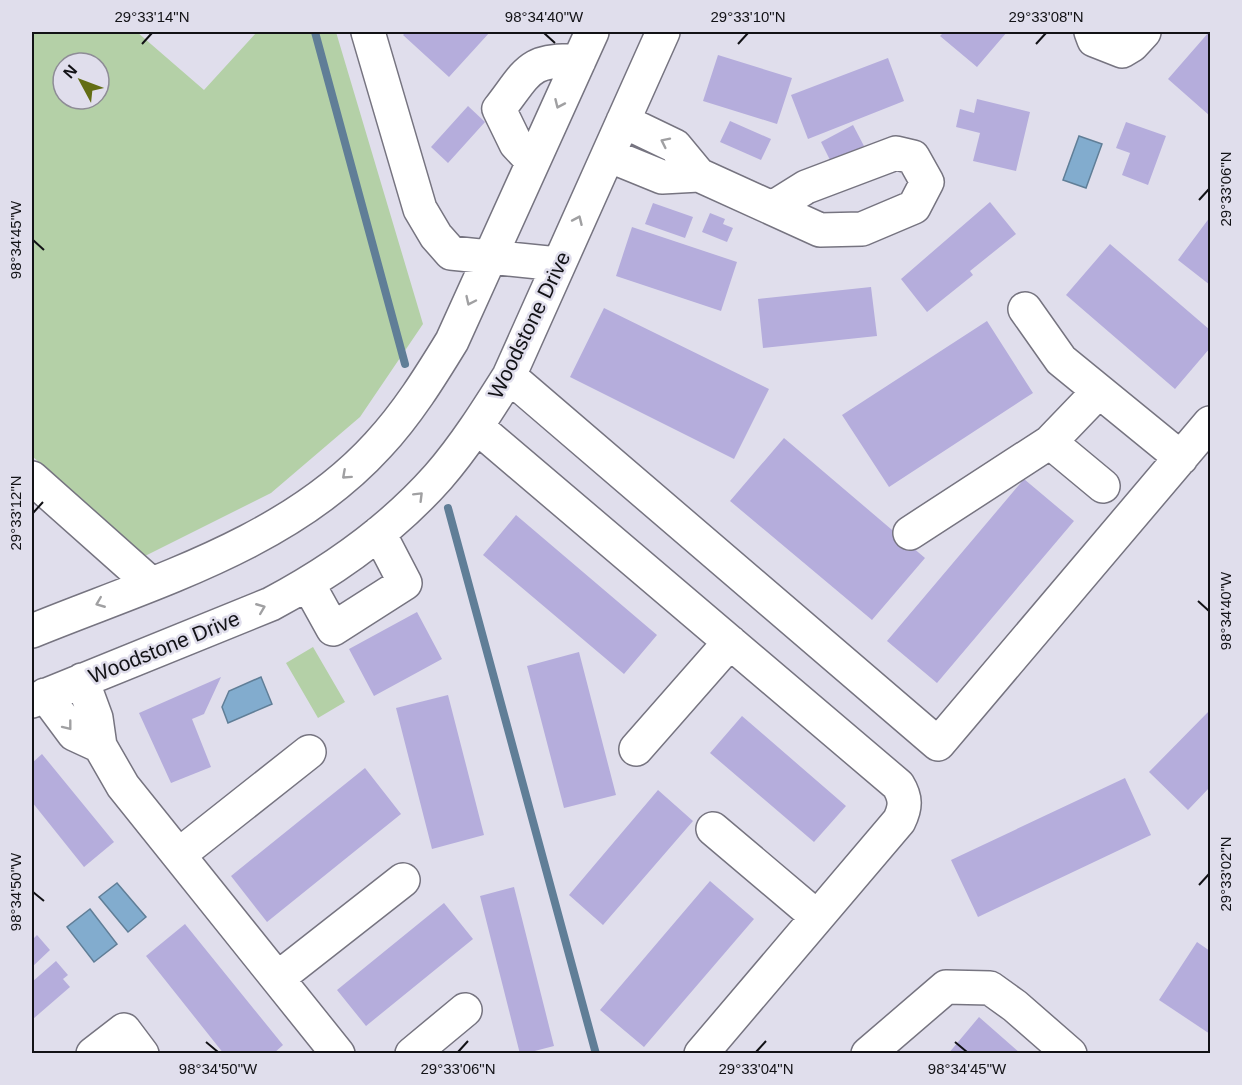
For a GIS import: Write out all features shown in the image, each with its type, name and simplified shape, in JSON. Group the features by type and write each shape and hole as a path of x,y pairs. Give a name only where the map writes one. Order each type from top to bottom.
{"street":[{"path":"368,32 420,209 436,236 451,253 558,264"},
{"path":"32,631 219,555 309,506 378,445 425,385 452,341 592,32"},
{"name":"Woodstone Drive","path":"38,698 271,604 308,584 350,557 438,477 477,427 509,376 663,32"},
{"path":"1091,32 1094,40 1122,51 1132,45 1144,32"},
{"path":"533,162 516,144 499,109 532,67 551,59 579,61"},
{"path":"623,121 675,146 699,175"},
{"path":"608,154 663,177 699,175 774,207"},
{"path":"1025,309 1061,360 1181,458"},
{"path":"509,376 938,744 1210,423"},
{"path":"910,533 1050,442 1099,391"},
{"path":"477,427 898,785 904,795 905,810 899,821 701,1053"},
{"path":"1050,442 1103,486"},
{"path":"32,478 150,583"},
{"path":"308,584 333,629 405,583 379,533"},
{"path":"636,750 730,642"},
{"path":"82,680 96,718 100,746 123,786 338,1053"},
{"path":"38,698 74,734 100,746"},
{"path":"180,854 309,752"},
{"path":"713,829 817,917"},
{"path":"278,978 403,880"},
{"path":"868,1053 946,987 990,988 1016,1006 1070,1053"},
{"path":"412,1053 465,1010"},
{"path":"93,1053 124,1030 142,1053"}],"green space":[{"path":"32,32 137,32 204,90 257,32 336,32 423,324 360,417 271,493 145,556 32,456"},
{"path":"313,647 345,702 318,718 286,663"}],"water":[{"path":"1079,136 1102,144 1086,188 1063,180"},
{"path":"261,677 272,704 228,723 222,707 229,691"},
{"path":"117,883 146,917 128,932 99,897"},
{"path":"90,909 117,944 94,962 67,927"}],"building":[{"path":"406,32 490,32 449,77 403,35"},
{"path":"944,32 1007,32 977,67 940,36"},
{"path":"1210,32 1210,116 1168,79"},
{"path":"718,55 792,78 777,124 703,101"},
{"path":"888,58 904,101 808,139 791,95"},
{"path":"977,99 1030,112 1016,171 973,161 980,133 956,127 960,109 974,113"},
{"path":"468,106 485,122 448,163 431,147"},
{"path":"730,121 771,139 761,160 720,142"},
{"path":"1126,122 1166,136 1148,185 1122,175 1130,153 1116,148"},
{"path":"853,125 864,146 831,162 821,142"},
{"path":"990,202 1016,234 970,271 973,275 927,312 901,279"},
{"path":"653,203 693,217 685,238 645,224"},
{"path":"710,213 725,219 723,224 733,228 727,242 702,232"},
{"path":"1210,217 1210,285 1178,260"},
{"path":"632,227 737,262 721,311 616,276"},
{"path":"1110,244 1210,330 1210,348 1175,389 1066,295"},
{"path":"871,287 877,336 763,348 758,299"},
{"path":"604,308 769,389 734,459 570,377"},
{"path":"987,321 1033,393 889,487 842,415"},
{"path":"784,438 925,558 872,620 730,501"},
{"path":"1024,479 1074,521 937,683 887,641"},
{"path":"516,515 657,635 624,674 483,555"},
{"path":"417,612 442,659 374,696 349,649"},
{"path":"579,652 616,795 564,808 527,666"},
{"path":"221,677 204,714 192,719 211,767 171,783 139,713"},
{"path":"448,695 484,835 432,849 396,708"},
{"path":"1210,710 1210,787 1188,810 1149,772"},
{"path":"742,716 846,806 814,842 710,753"},
{"path":"42,754 114,842 84,867 32,802 32,763"},
{"path":"365,768 401,814 267,922 231,876"},
{"path":"1125,778 1151,835 978,917 951,860"},
{"path":"658,790 693,821 603,925 569,895"},
{"path":"710,881 754,919 644,1047 600,1010"},
{"path":"514,887 554,1046 523,1054 520,1054 480,896"},
{"path":"444,903 473,939 366,1026 337,990"},
{"path":"185,924 283,1045 273,1054 224,1054 146,956"},
{"path":"37,935 50,950 32,967 32,940"},
{"path":"1197,942 1210,951 1210,1034 1159,1000"},
{"path":"56,961 68,975 63,979 70,987 33,1019 32,982"},
{"path":"979,1017 1021,1054 948,1054"}],"waterway":[{"path":"315,32 405,364"},
{"path":"448,508 596,1054"}]}
